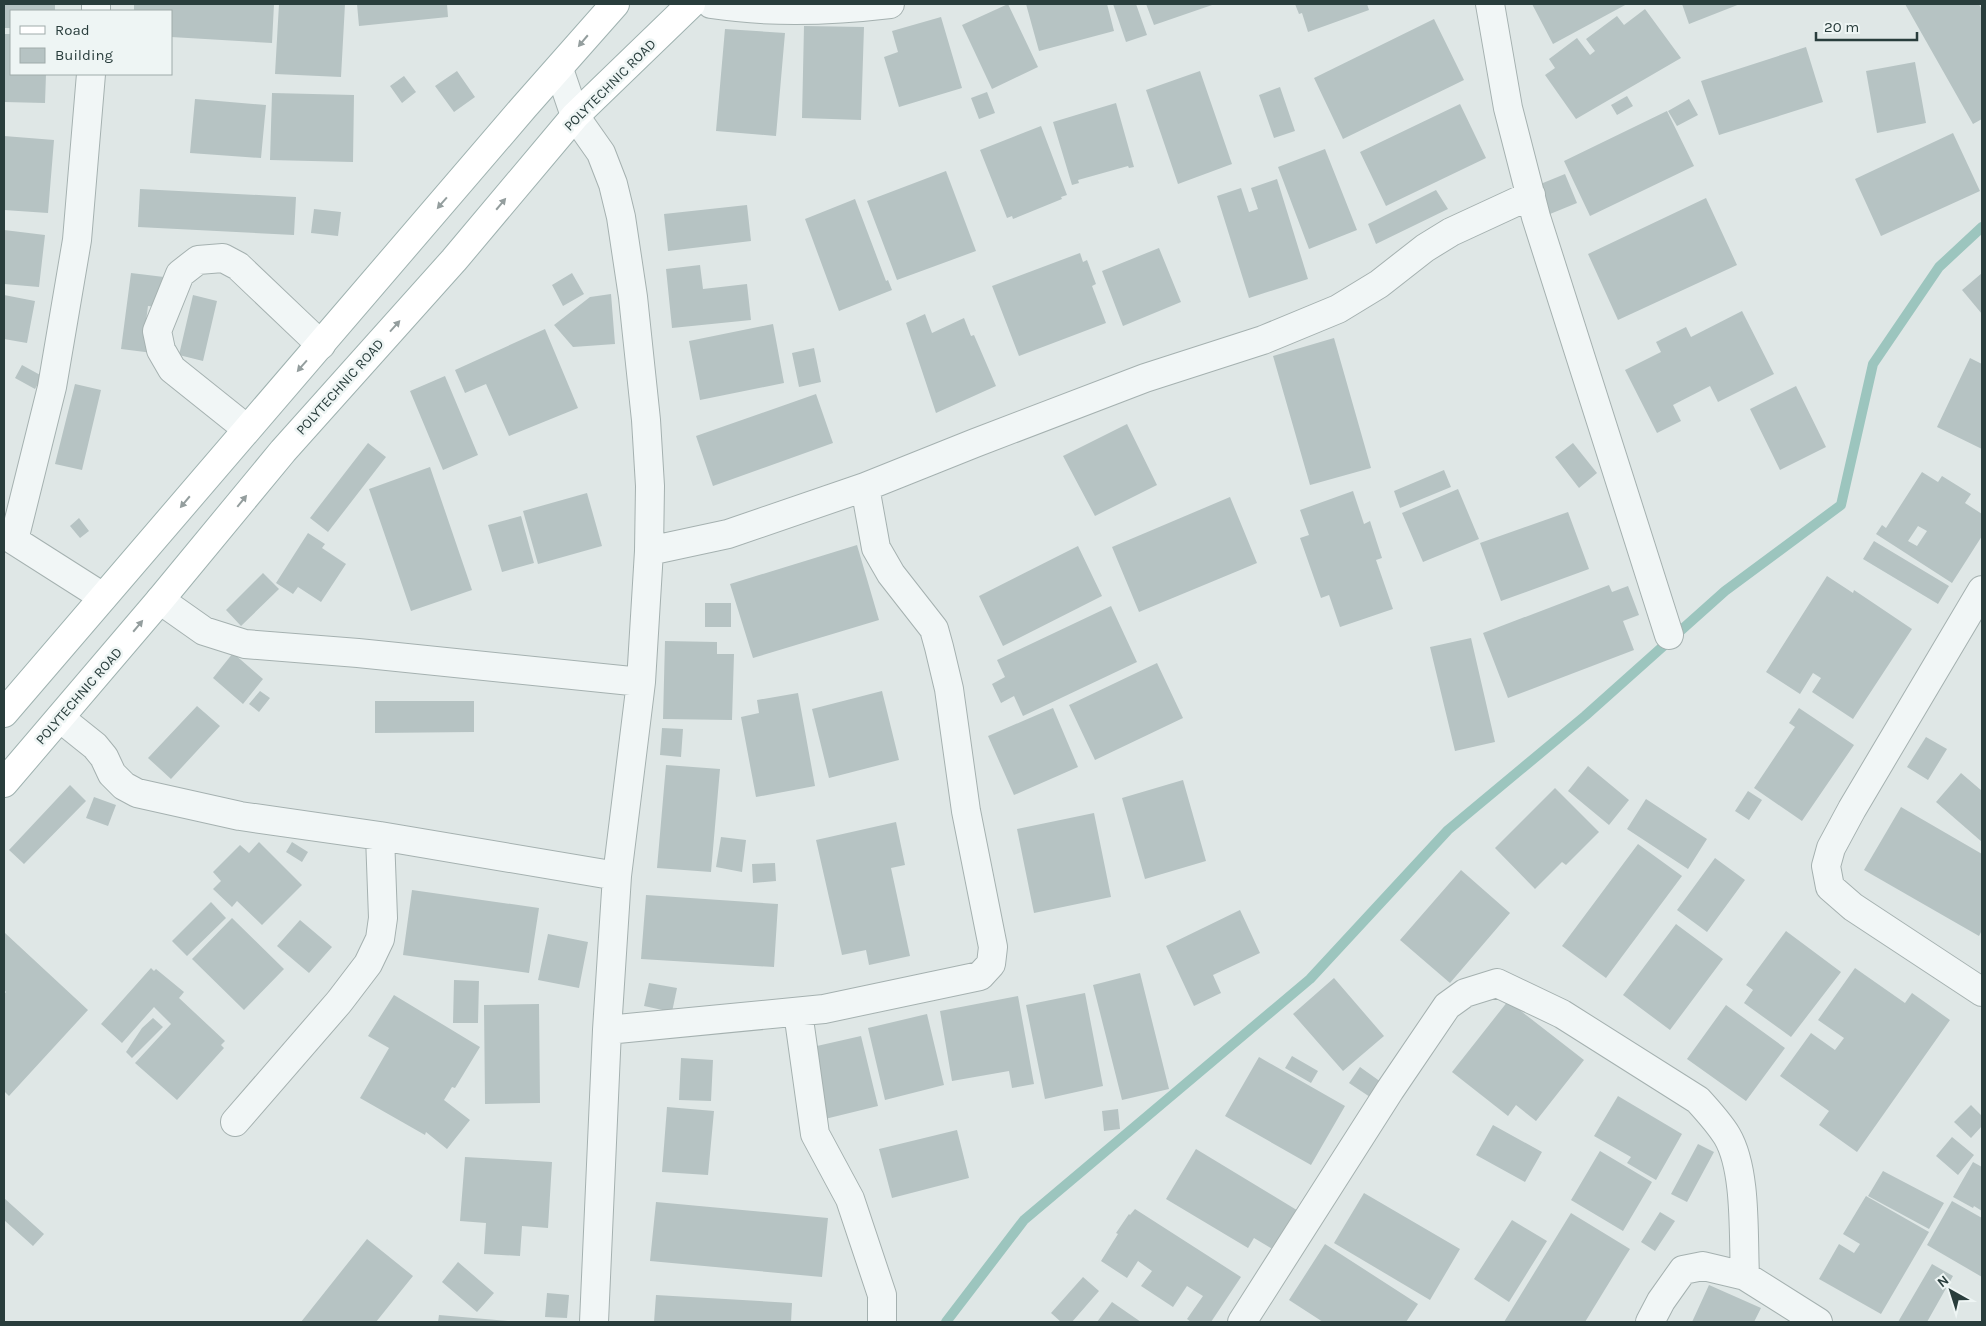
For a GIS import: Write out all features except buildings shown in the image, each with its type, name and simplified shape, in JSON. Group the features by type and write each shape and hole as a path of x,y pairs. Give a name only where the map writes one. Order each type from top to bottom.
{"main road":[{"path":"4,713 524,107 615,4"},
{"name":"POLYTECHNIC ROAD","path":"4,783 160,600 283,451 454,260 576,116 691,4"}],"street":[{"path":"711,4 769,10 849,8 890,4"},
{"path":"1490,4 1508,108 1531,195 1600,421 1669,635"},
{"path":"559,69 576,116 601,153 613,184 621,217 633,297 646,420 650,486 649,551 641,682 617,876 607,1030 594,1322"},
{"path":"91,75 78,240 52,387 9,537 103,597"},
{"path":"649,551 728,534 865,487 975,442 1145,378 1264,340 1338,309 1379,284 1425,248 1451,232 1531,195"},
{"path":"247,429 172,369 161,350 157,331 180,274 198,260 223,258 238,266 321,345"},
{"path":"607,1030 824,1009 980,976 991,964 993,947 966,811 949,689 939,647 934,629 891,574 876,548 865,487"},
{"path":"1982,592 1852,808 1831,848 1826,866 1830,887 1853,907 1982,992"},
{"path":"160,600 204,632 245,644 358,653 641,682"},
{"path":"60,718 95,746 104,757 112,774 124,786 137,793 240,816 380,836 617,876"},
{"path":"235,1122 339,1002 368,964 380,940 383,918 380,836"},
{"path":"1242,1322 1390,1090 1447,1006 1465,993 1497,983 1562,1014 1698,1100 1716,1119 1728,1138 1741,1178 1745,1276"},
{"path":"798,1012 816,1134 850,1199 882,1295 882,1322"},
{"path":"1650,1322 1661,1301 1683,1270 1703,1266 1745,1276 1818,1322"}],"waterway":[{"path":"946,1322 1024,1220 1310,979 1448,830 1585,716 1725,591 1841,505 1873,364 1939,267 1982,227"}]}
